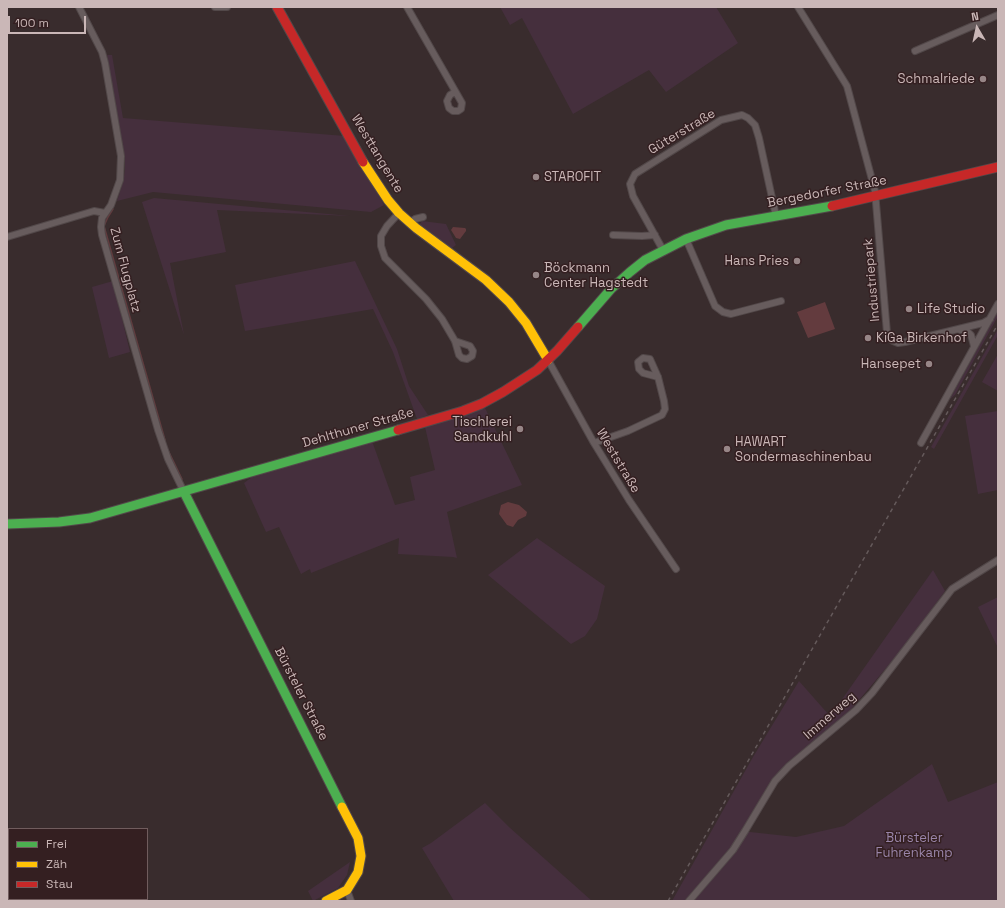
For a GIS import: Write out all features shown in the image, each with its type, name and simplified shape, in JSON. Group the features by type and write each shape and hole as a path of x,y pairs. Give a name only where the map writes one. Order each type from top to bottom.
{"street":[{"name":"Zum Flugplatz","path":"79,7 102,52 120,156 120,180 111,205 102,218 101,227 104,243 160,437 168,459 184,492"},
{"path":"215,7 227,7"},
{"name":"Westtangente","path":"278,7 368,171 399,213 409,223 443,250 486,280 509,302 526,323 548,360"},
{"path":"407,7 455,92"},
{"path":"799,7 847,86 876,196"},
{"path":"915,51 998,15"},
{"name":"Güterstraße","path":"662,250 634,196 630,184 635,174 705,129 721,120 733,116 742,115 748,118 754,125 759,138 776,216"},
{"name":"Bergedorfer Straße","path":"662,250 706,231 726,225 876,196 998,167"},
{"name":"Industriepark","path":"876,196 887,333 889,338 898,342 983,323 990,319"},
{"path":"7,237 94,211 105,213"},
{"path":"399,213 387,226 382,236 381,246 385,258 426,300 442,319 455,342"},
{"path":"409,223 415,218 423,217"},
{"path":"614,235 642,236 655,234"},
{"path":"686,239 715,306 723,312 731,314 781,301"},
{"name":"Dehlthuner Straße","path":"7,524 59,522 90,518 463,411 480,404 517,384 548,360 573,335 611,289 640,264 662,250"},
{"path":"921,443 998,304"},
{"path":"958,329 966,330 971,335 974,346"},
{"name":"Weststraße","path":"548,360 594,443 629,500 676,569"},
{"path":"594,443 628,431 662,415 665,409 658,376"},
{"name":"Bürsteler Straße","path":"184,492 358,838 361,856 358,872 347,890"},
{"name":"Immerweg","path":"689,901 733,850 775,781 789,766 838,726 862,704 901,657 952,589 998,560"},
{"path":"326,901 347,890 351,901"}],"green space":[{"path":"500,7 716,7 738,43 666,92 649,70 573,114 522,18 510,25"},
{"path":"107,55 112,55 123,118 345,136 384,205 371,212 153,192 117,201 123,182 125,159"},
{"path":"154,198 350,216 217,210 226,252 170,263 184,335 142,202"},
{"path":"422,221 446,224 456,245 452,248 420,224"},
{"path":"355,261 397,349 409,386 428,415 417,419 393,352 373,309 245,331 235,285"},
{"path":"113,281 130,352 109,358 92,287"},
{"path":"998,311 998,316 955,395 950,399"},
{"path":"998,329 998,335 934,449 931,447"},
{"path":"998,354 998,391 982,382"},
{"path":"485,408 522,485 447,512 457,558 398,554 399,538 311,573 310,569 301,574 279,527 266,532 244,483 256,474 372,441 395,505 415,500 410,477 435,470 425,427"},
{"path":"998,411 998,490 978,494 965,416"},
{"path":"537,538 605,586 597,619 585,636 571,644 488,575"},
{"name":"Bürsteler Fuhrenkamp","path":"933,570 945,591 904,647 848,713 775,779 741,831 796,837 844,826 932,764 948,802 998,782 998,901 672,901 753,757 799,681 829,715 838,705"},
{"path":"998,597 998,648 978,607"},
{"path":"485,803 509,827 592,901 454,901 422,848"},
{"path":"350,862 347,875 338,888 313,901 308,891"}],"shaded area":[{"path":"453,227 466,229 460,239 456,238 451,230"},
{"path":"825,302 835,329 808,338 797,312"},
{"path":"508,502 519,505 527,512 526,516 518,520 513,527 507,525 499,514 501,505"}],"waterway":[{"path":"113,209 104,226 165,440"},
{"path":"167,448 182,479"}],"railway":[{"path":"668,901 998,324"}],"traffic: fast":[{"path":"578,327 611,289 630,272 645,260 686,239 726,225 832,206"},
{"path":"7,524 59,522 90,518 398,430"},
{"path":"184,492 342,807"}],"traffic: slow":[{"path":"363,162 388,200 399,213 416,228 486,280 509,302 526,323 548,360"},
{"path":"326,901 347,890 358,872 361,856 358,838 342,807"}],"traffic: jam":[{"path":"277,7 363,162"},
{"path":"832,206 998,167"},
{"path":"398,430 463,411 481,404 503,392 537,370 557,351 578,327"}],"place":[{"name":"Schmalriede","path":"983,79"},
{"name":"STAROFIT","path":"536,177"},
{"name":"Hans Pries","path":"797,261"},
{"name":"Böckmann Center Hagstedt","path":"536,275"},
{"name":"Life Studio","path":"909,309"},
{"name":"KiGa Birkenhof","path":"868,338"},
{"name":"Hansepet","path":"929,364"},
{"name":"Tischlerei Sandkuhl","path":"520,429"},
{"name":"HAWART Sondermaschinenbau","path":"727,449"}]}
